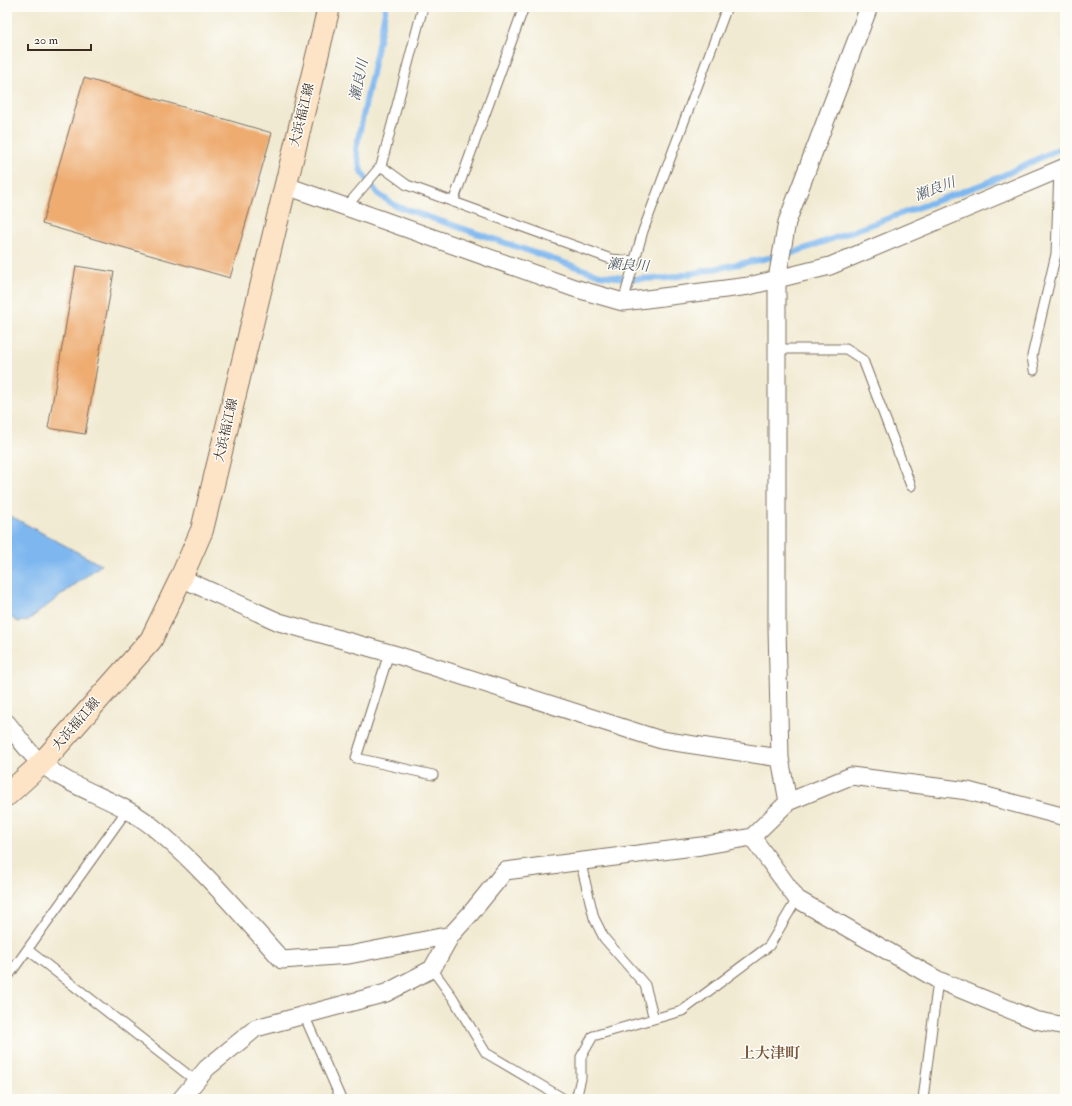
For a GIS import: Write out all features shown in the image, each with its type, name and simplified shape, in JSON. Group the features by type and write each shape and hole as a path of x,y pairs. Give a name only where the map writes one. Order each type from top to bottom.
{"main road":[{"name":"大浜福江線","path":"7,795 41,764 151,640 202,530 284,185 329,7"}],"street":[{"path":"788,802 780,758 777,627 777,279 787,222 869,7"},
{"path":"284,185 574,288 623,302 749,286 830,266 1062,168"},
{"path":"181,578 279,622 389,653 661,740 780,758"},
{"path":"7,723 41,764 76,786 127,810 153,827 200,872 282,960 349,955 451,935"},
{"path":"181,1099 207,1068 256,1028 386,993 432,968 451,935 506,871 580,860 701,846 752,837 788,802 851,776 968,791 1065,817"},
{"path":"752,837 797,899 938,980 1034,1020 1065,1026"}],"lane":[{"path":"346,207 381,166 423,7"},
{"path":"453,202 524,7"},
{"path":"623,302 646,224 727,7"},
{"path":"381,166 407,185 611,259 635,261"},
{"path":"1034,370 1032,356 1056,254 1062,168"},
{"path":"777,349 846,349 863,360 911,486"},
{"path":"389,653 356,758 433,775"},
{"path":"7,978 127,810"},
{"path":"580,860 594,918 604,938 645,985 654,1019"},
{"path":"576,1099 581,1078 581,1057 593,1036 682,1012 769,946 797,899"},
{"path":"28,950 196,1081"},
{"path":"432,968 454,998 486,1053 564,1099"},
{"path":"923,1099 938,980"},
{"path":"304,1015 341,1099"}],"water":[{"path":"7,514 101,565 27,621 18,622 7,615"}],"building":[{"path":"84,78 272,133 230,278 42,224"},
{"path":"76,266 114,272 85,434 48,428"}],"waterway":[{"name":"瀬良川","path":"386,7 356,149 361,171 378,194 396,206 600,275 632,279 669,278 793,253 991,181 1065,146"}],"district":[{"name":"上大津町","path":"770,1053"}]}
